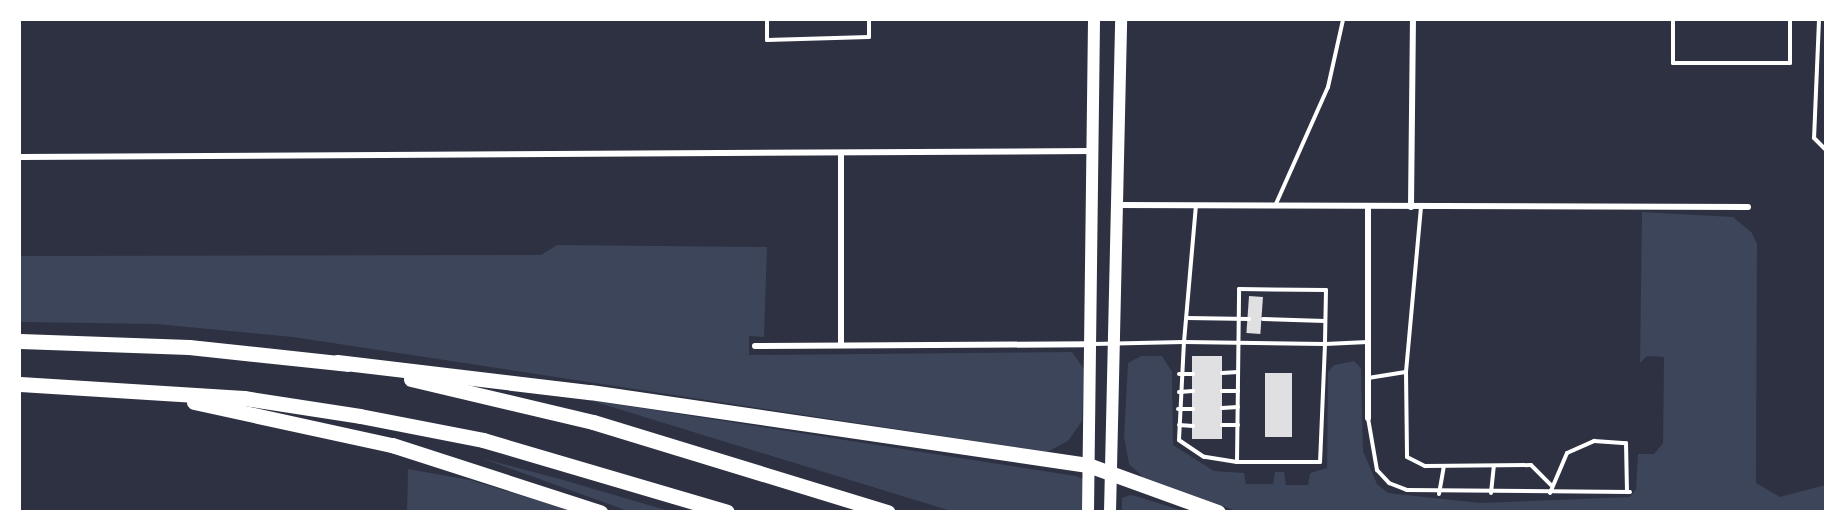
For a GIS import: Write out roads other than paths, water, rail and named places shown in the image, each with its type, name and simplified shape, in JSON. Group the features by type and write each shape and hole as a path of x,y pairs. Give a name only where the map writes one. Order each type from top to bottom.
{"highway":[{"path":"20,341 189,347 591,392 1109,469 1218,512"},
{"path":"337,362 593,422 888,512"},
{"path":"20,384 127,388 244,398 483,440 727,512"},
{"path":"127,388 392,445 600,512"}],"main road":[{"path":"1088,512 1092,344 1094,20"},
{"path":"1110,512 1109,469 1121,20"}],"street":[{"path":"1411,207 1413,20"},
{"path":"20,157 1092,151"},
{"path":"841,345 842,153"},
{"path":"1117,205 1368,208 1748,207"},
{"path":"1368,208 1368,418"},
{"path":"755,346 1092,344"}],"lane":[{"path":"767,20 767,40 869,37 869,20"},
{"path":"1274,207 1328,87 1343,20"},
{"path":"1673,20 1673,63 1790,63 1790,20"},
{"path":"1818,20 1814,138 1826,150"},
{"path":"1196,206 1187,318 1179,374 1178,409 1179,440 1204,457 1237,462 1320,462 1326,290 1239,289 1237,462"},
{"path":"1420,207 1406,372 1407,457 1419,464 1444,466 1531,465 1551,485"},
{"path":"1187,318 1249,319"},
{"path":"1263,319 1325,321"},
{"path":"1092,344 1368,342"},
{"path":"1222,373 1238,372"},
{"path":"1368,378 1406,372"},
{"path":"1179,374 1193,374"},
{"path":"1179,392 1193,391"},
{"path":"1222,391 1238,391"},
{"path":"1222,408 1238,407"},
{"path":"1178,409 1193,409"},
{"path":"1368,418 1369,447 1389,483 1439,494 1491,493 1550,493 1628,492 1628,448 1622,441 1577,446 1560,463 1550,493"},
{"path":"1179,425 1193,426"},
{"path":"1222,425 1238,425"},
{"path":"1439,494 1444,466"},
{"path":"1491,493 1494,466"}]}
